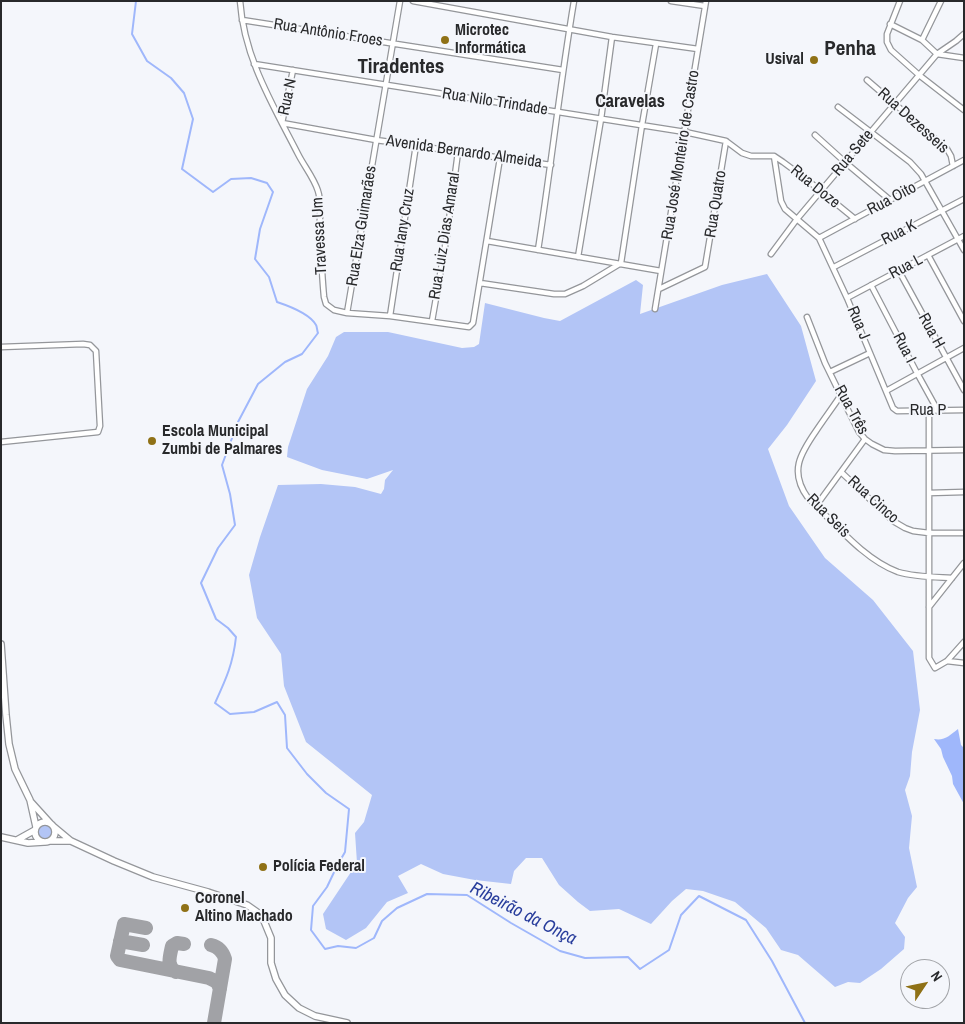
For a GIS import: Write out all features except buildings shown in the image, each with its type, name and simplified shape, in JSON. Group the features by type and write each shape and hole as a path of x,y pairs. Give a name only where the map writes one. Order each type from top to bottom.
{"street":[{"path":"240,1 242,20 254,64 282,123"},
{"name":"Rua Elza Guimarães","path":"347,314 400,1"},
{"path":"413,1 612,37 698,49"},
{"path":"538,250 574,1"},
{"path":"671,1 705,4"},
{"path":"900,1 887,34 887,42 891,50 919,75 964,110"},
{"path":"922,40 941,1"},
{"name":"Rua José Monteiro de Castro","path":"655,309 705,4"},
{"name":"Rua Antônio Froes","path":"242,20 563,70"},
{"path":"890,24 922,40 937,54 964,58"},
{"path":"937,54 964,34"},
{"path":"578,257 602,119 612,37"},
{"path":"621,263 656,44"},
{"name":"Rua Sete","path":"771,254 821,191 937,54"},
{"name":"Rua Nilo Trindade","path":"254,64 685,132 726,141"},
{"name":"Rua N","path":"282,123 293,70"},
{"name":"Rua Dezesseis","path":"867,80 947,149 954,166"},
{"path":"838,107 910,162 921,174 964,250"},
{"name":"Avenida Bernardo Almeida","path":"282,123 376,140 551,165"},
{"name":"Travessa Um","path":"282,123 320,197 320,232 326,304 334,310 347,314"},
{"path":"814,135 890,200"},
{"path":"726,141 742,153 751,156 774,156 785,209 819,238"},
{"name":"Rua Quatro","path":"659,289 705,267 726,141"},
{"name":"Rua Iany Cruz","path":"390,316 416,145"},
{"name":"Rua Luiz Dias Amaral","path":"432,321 447,236 458,152"},
{"name":"Rua Doze","path":"774,156 855,219"},
{"path":"347,314 390,316 469,327 474,323 500,158"},
{"name":"Rua Oito","path":"819,238 964,160"},
{"name":"Rua K","path":"834,267 964,199"},
{"name":"Rua L","path":"847,298 964,236"},
{"name":"Rua J","path":"819,238 834,267 893,408"},
{"path":"487,241 662,271"},
{"path":"928,255 964,321"},
{"path":"480,283 554,294 566,294 621,263"},
{"name":"Rua H","path":"899,271 964,390"},
{"name":"Rua I","path":"871,286 938,410"},
{"name":"Rua Três","path":"807,317 830,372 859,432 865,439 884,450 964,450"},
{"path":"1,347 90,345 96,352 100,426 98,432 1,442"},
{"path":"886,391 964,348"},
{"path":"830,372 870,354"},
{"name":"Rua Seis","path":"841,395 802,452 798,469 802,490 861,550 877,562 900,572 952,578"},
{"name":"Rua P","path":"893,408 898,411 964,410"},
{"path":"929,411 928,658 935,668 947,662 964,642"},
{"path":"816,506 865,439"},
{"name":"Rua Cinco","path":"841,472 893,521 913,531 964,533"},
{"path":"929,493 964,492"},
{"path":"928,608 964,563"},
{"path":"1,644 6,715 15,769 30,800 54,829 54,836 47,841 36,837 30,800"},
{"path":"947,662 964,663"},
{"path":"17,840 41,823 47,822 72,841 153,878 208,892 247,905 257,912 264,921 271,938 271,963 276,979 285,995 299,1008 315,1016 347,1023"},
{"path":"1,837 28,843 72,841"}],"shaded area":[{"path":"767,274 801,326 816,381 787,425 768,449 789,506 825,558 873,600 913,651 920,710 912,752 910,776 905,790 912,816 909,848 917,887 908,898 895,923 905,937 904,949 881,969 860,983 848,982 835,987 798,955 781,950 766,928 735,902 703,891 686,889 651,924 619,909 590,911 559,885 542,858 526,858 514,871 511,884 443,874 421,864 398,876 408,893 387,902 366,928 346,940 326,929 323,914 357,863 355,833 364,822 372,795 306,742 284,686 281,654 257,618 249,575 278,485 321,484 355,487 381,494 384,489 385,480 393,470 367,479 322,470 287,457 288,447 307,389 328,356 336,337 344,332 388,332 462,348 474,347 479,344 485,303 560,321 636,280 643,285 640,314 722,285"},
{"path":"958,729 961,745 964,748 964,804 953,784 952,776 941,749 934,739 944,738"},
{"path":"42,825 48,825 52,832 48,839 42,839 38,835 38,829"}],"waterway":[{"name":"Ribeirão da Onça","path":"136,1 132,34 147,61 171,78 184,93 193,119 182,169 213,192 231,179 251,178 267,183 273,192 260,229 255,259 269,277 277,302 309,317 316,326 318,333 302,354 285,362 258,384 238,422 222,465 230,494 235,525 218,548 201,583 216,619 236,637 228,671 215,703 230,714 254,712 277,702 285,715 287,748 307,774 326,793 349,809 345,852 327,887 313,906 311,930 325,949 338,946 356,948 374,938 382,921 397,908 427,894 467,895 560,951 585,958 628,957 640,969 669,950 681,915 699,896 746,920 772,961 805,1023"}],"taxiway":[{"path":"146,928 124,924 117,956 120,960 209,978 217,982 220,989"},
{"path":"120,941 143,945"},
{"path":"176,972 170,964 172,946 177,943 184,944"},
{"path":"211,945 220,950 225,959 214,1023"}],"place":[{"name":"Microtec Informática","path":"445,40"},
{"name":"Usival","path":"814,60"},
{"name":"Escola Municipal Zumbi de Palmares","path":"152,441"},
{"name":"Polícia Federal","path":"263,867"},
{"name":"Coronel Altino Machado","path":"185,908"}],"district":[{"name":"Penha","path":"850,49"},
{"name":"Tiradentes","path":"401,67"},
{"name":"Caravelas","path":"630,102"}]}
